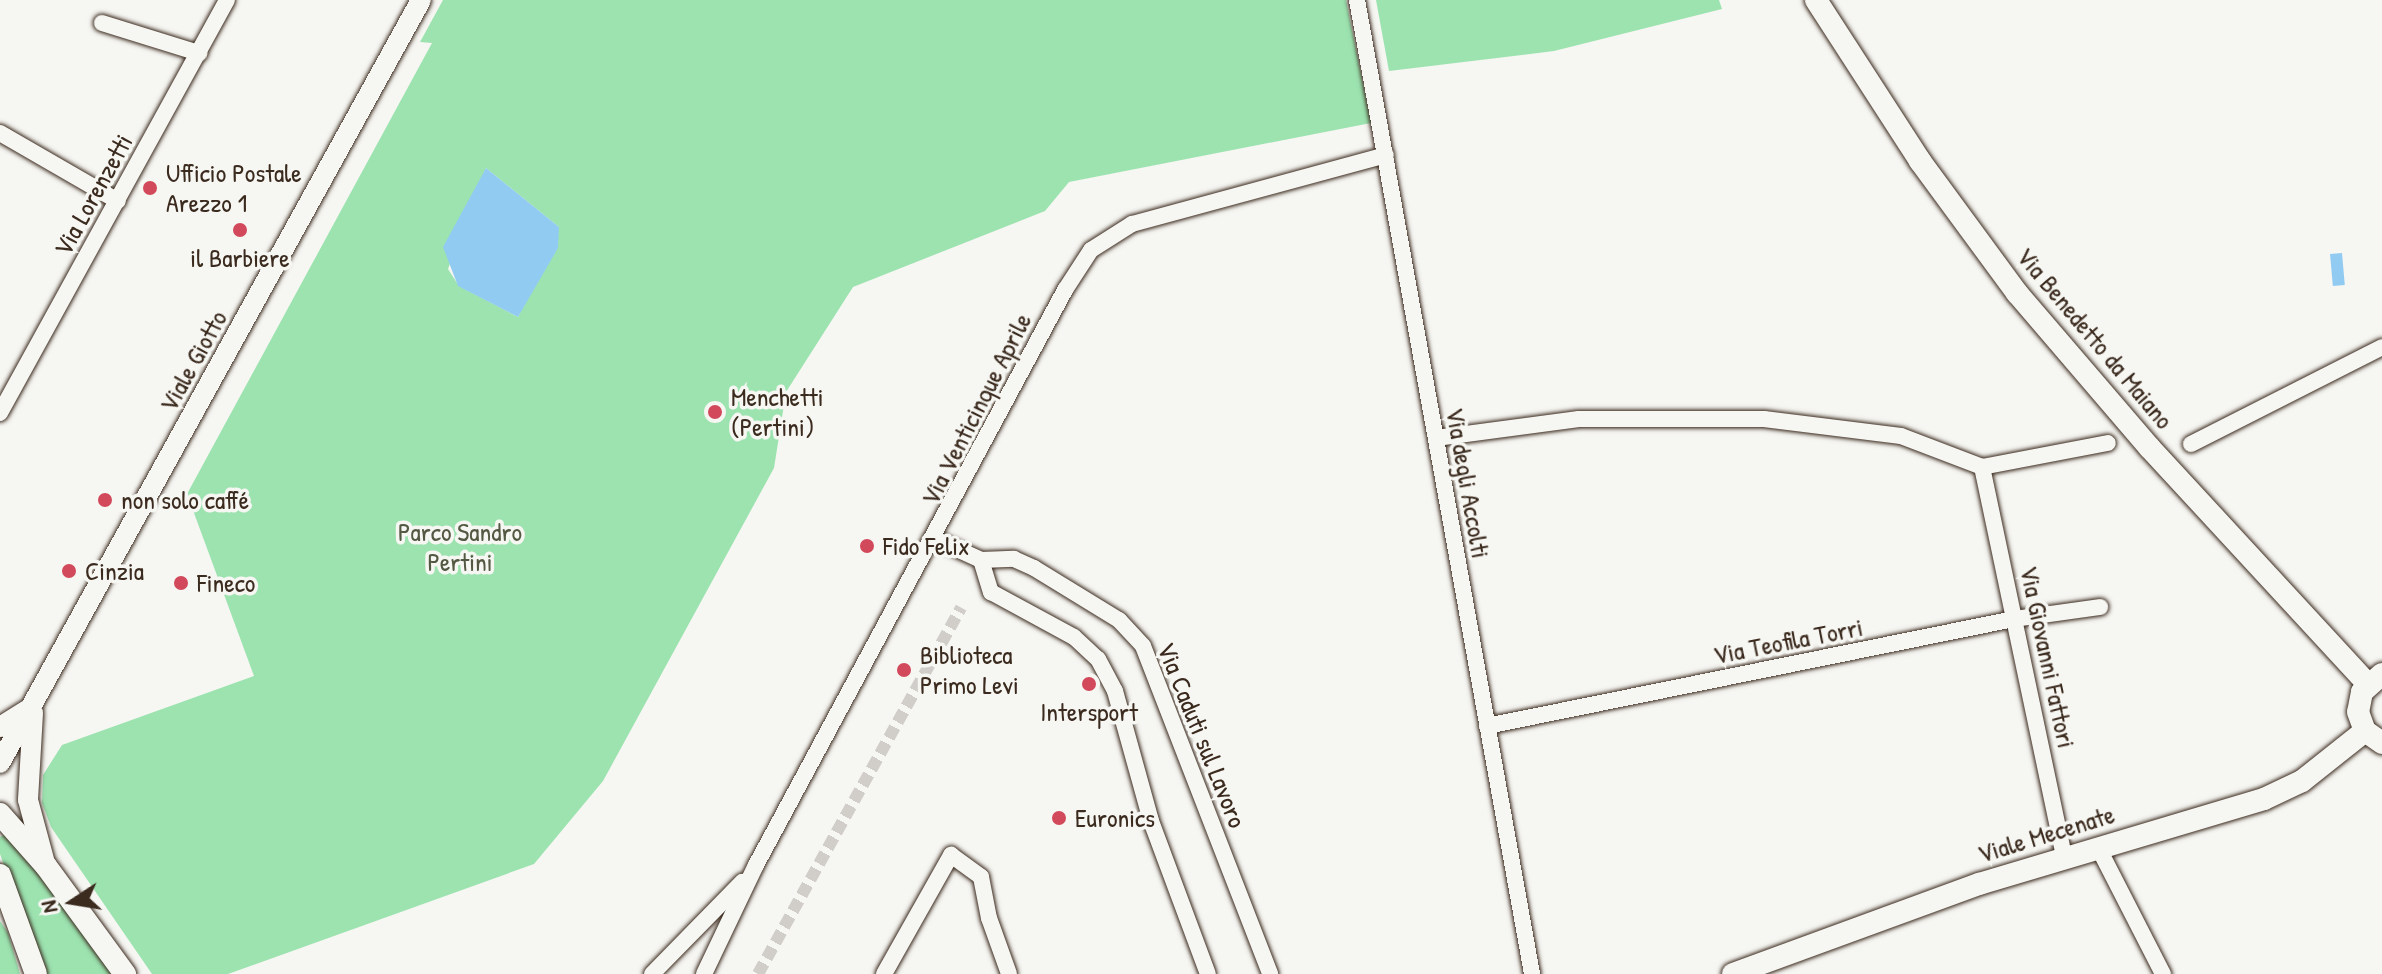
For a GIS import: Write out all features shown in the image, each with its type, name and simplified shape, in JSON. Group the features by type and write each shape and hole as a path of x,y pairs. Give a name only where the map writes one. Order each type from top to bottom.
{"main road":[{"name":"Via Benedetto da Maiano","path":"1816,0 1920,161 2017,293 2149,447 2375,679"},
{"path":"2374,737 2358,702 2375,679"},
{"name":"Viale Mecenate","path":"1733,974 2064,857 2264,799 2302,781 2374,737"},
{"path":"0,814 46,866 125,974"},
{"path":"0,875 36,974"}],"street":[{"name":"Via Lorenzetti","path":"0,413 227,0"},
{"name":"Viale Giotto","path":"0,763 421,0"},
{"name":"Via degli Accolti","path":"1357,0 1532,974"},
{"path":"102,23 199,53"},
{"path":"0,133 118,201"},
{"name":"Via Venticinque Aprile","path":"704,974 756,865 935,539 1065,290 1091,250 1132,224 1386,155"},
{"path":"2191,444 2382,347"},
{"path":"1436,438 1579,419 1764,419 1901,436 1982,467 2108,443"},
{"name":"Via Giovanni Fattori","path":"1982,467 2064,857"},
{"name":"Via Caduti sul Lavoro","path":"935,539 981,560 1014,559 1034,568 1119,620 1143,646 1270,974"},
{"path":"981,560 991,592 1074,637 1108,675 1151,821 1208,974"},
{"name":"Via Teofila Torri","path":"1487,726 2014,619 2100,607"},
{"path":"34,705 28,800 46,866"},
{"name":"Viale Giotto","path":"0,727 34,705"},
{"path":"2098,847 2163,974"},
{"path":"884,974 951,855 981,877 989,918 1009,974"},
{"name":"Via Venticinque Aprile","path":"652,974 699,931 756,865"},
{"path":"0,905 18,925"}],"green space":[{"name":"Parco Sandro Pertini","path":"443,0 1346,0 1371,123 1069,182 1045,211 853,287 786,392 774,468 603,781 534,864 228,974 152,974 51,827 42,803 43,775 62,745 254,676 187,494 432,43 420,42","holes":["486,168 559,227 518,317 459,286 448,269"]},
{"path":"1376,0 1719,0 1722,9 1554,51 1389,71"},
{"path":"9,832 117,974 44,974 0,854 0,837"},
{"path":"0,921 8,933 20,974 0,974"}],"water":[{"path":"486,168 559,227 558,248 518,317 458,286 443,247"},
{"path":"2342,253 2345,285 2333,286 2330,254"}],"tunnel":[{"path":"758,974 961,608"}],"place":[{"name":"Ufficio Postale Arezzo 1","path":"150,188"},
{"name":"il Barbiere","path":"240,230"},
{"name":"Menchetti (Pertini)","path":"715,412"},
{"name":"non solo caffé","path":"105,500"},
{"name":"Fido Felix","path":"867,546"},
{"name":"Cinzia","path":"69,571"},
{"name":"Fineco","path":"181,583"},
{"name":"Biblioteca Primo Levi","path":"904,670"},
{"name":"Intersport","path":"1089,684"},
{"name":"Euronics","path":"1059,818"}]}
